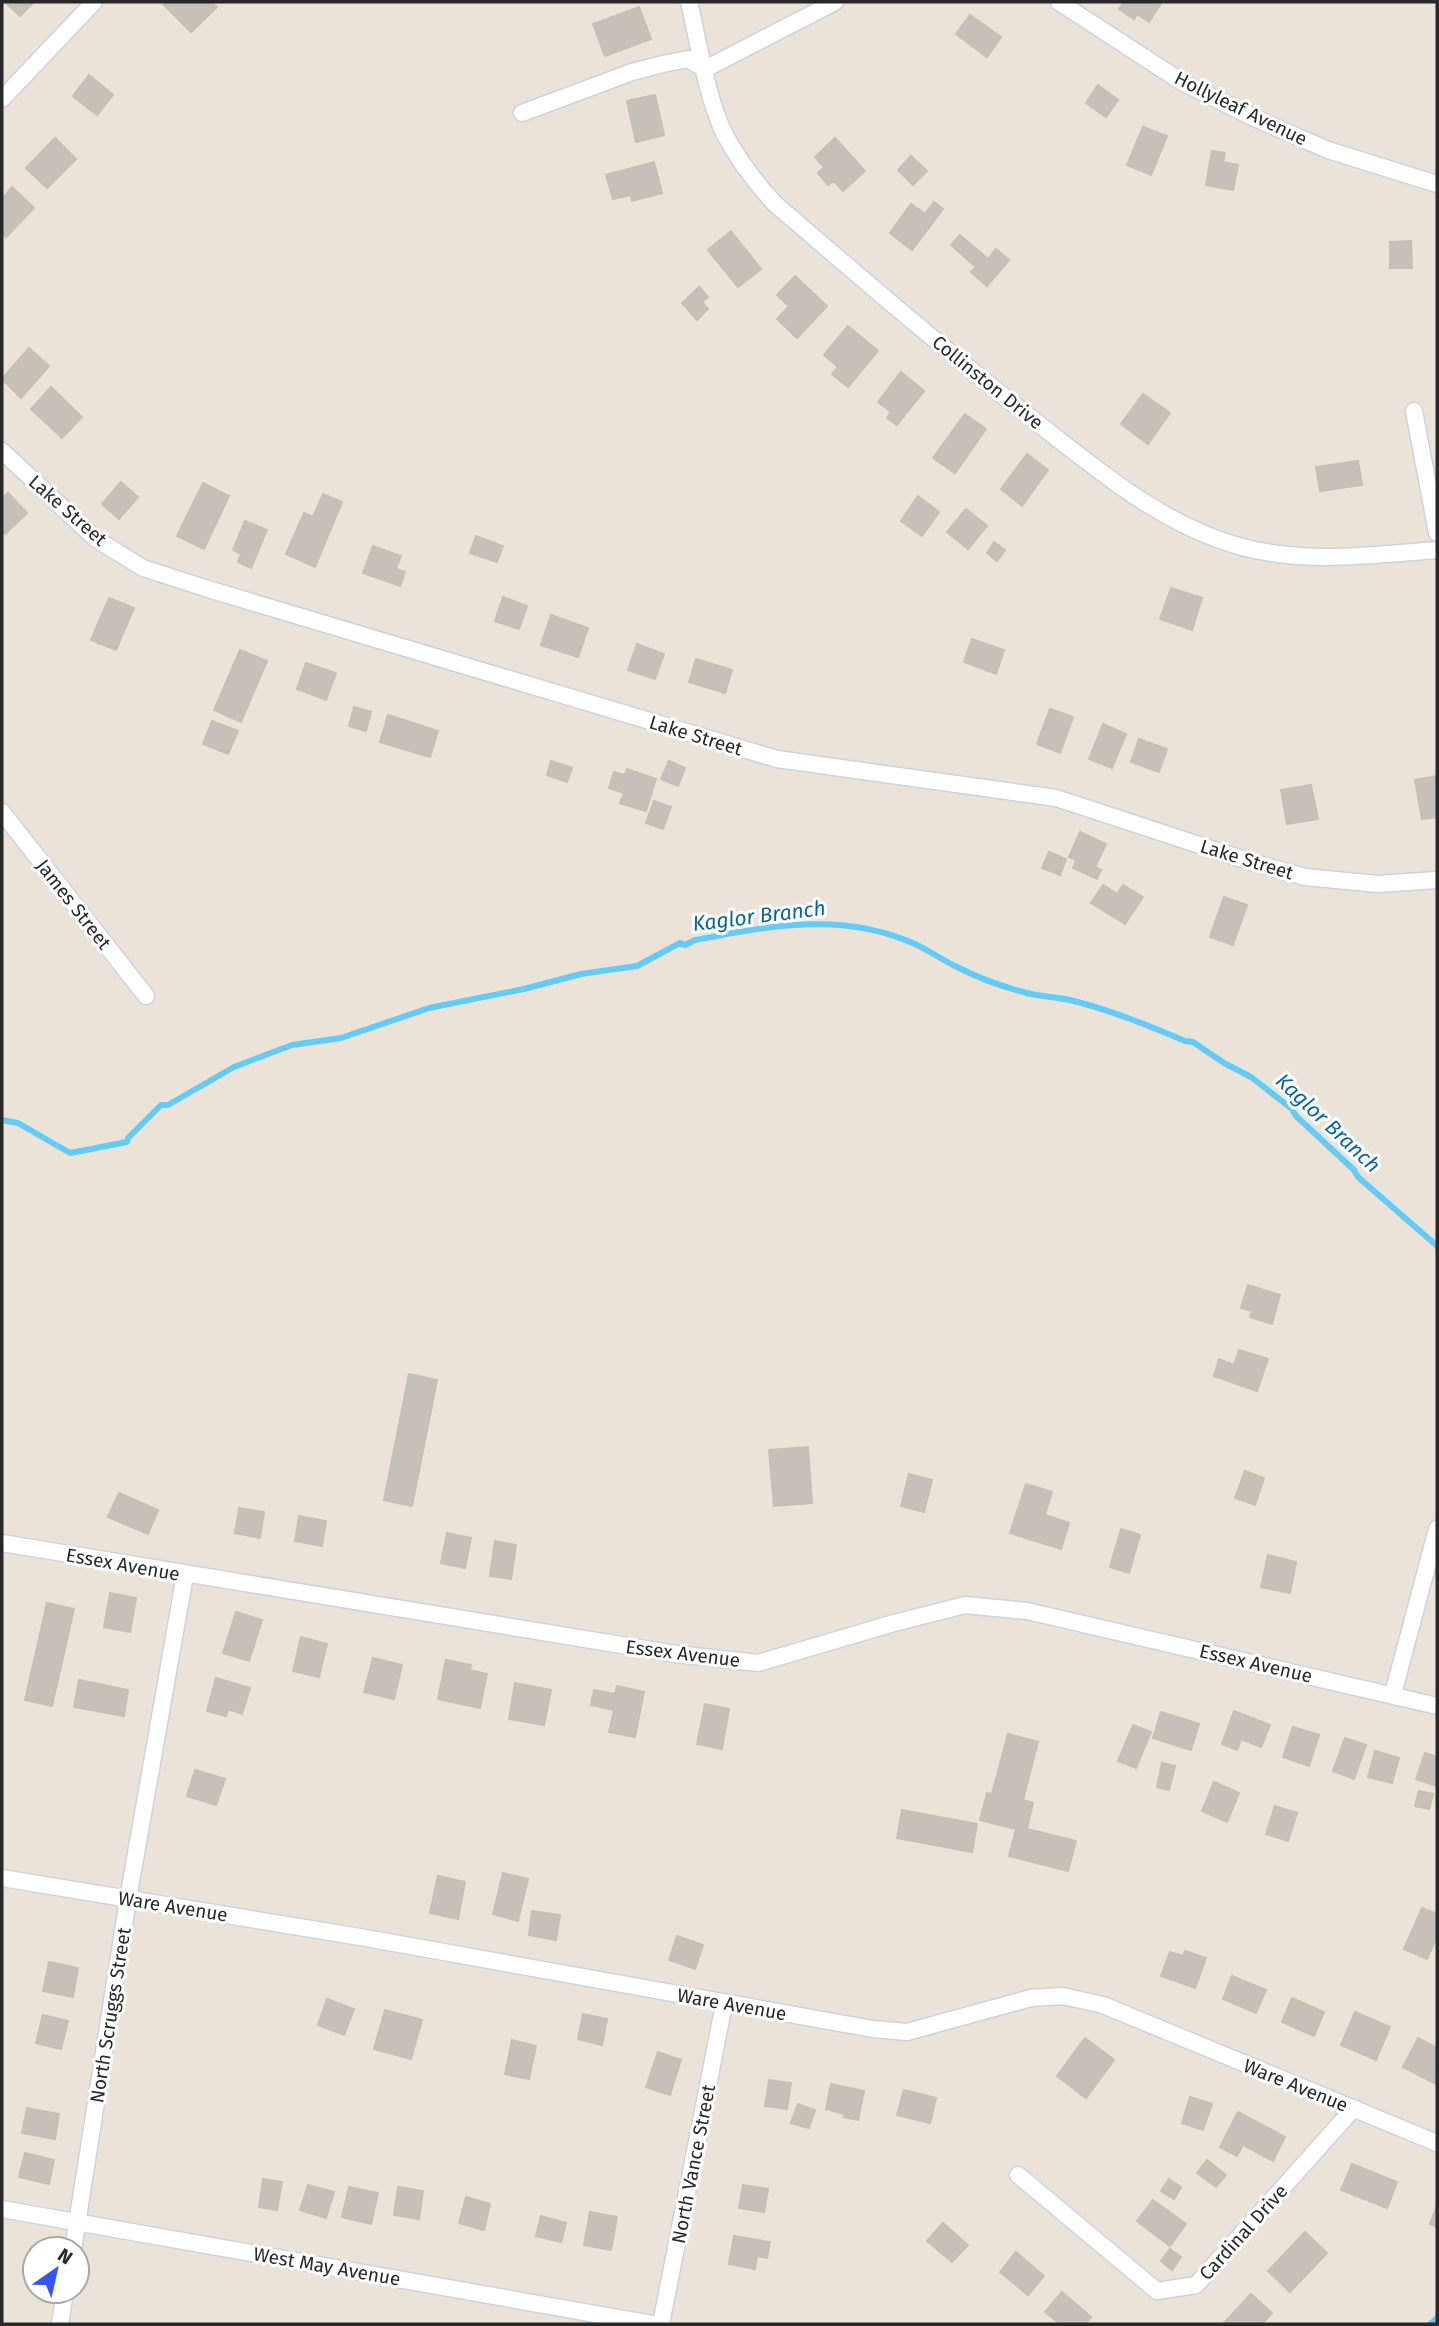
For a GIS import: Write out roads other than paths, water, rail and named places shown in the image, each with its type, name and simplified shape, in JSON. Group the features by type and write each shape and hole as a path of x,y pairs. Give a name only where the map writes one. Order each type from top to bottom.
{"street":[{"path":"2,99 94,2"},
{"name":"Collinston Drive","path":"689,2 724,132 741,161 774,203 977,375 1097,469 1170,519 1242,547 1322,558 1437,550"},
{"path":"522,113 632,72 663,64 688,59 705,69 835,2"},
{"name":"Hollyleaf Avenue","path":"1059,2 1182,82 1252,117 1328,150 1437,184"},
{"path":"1413,411 1437,533"},
{"name":"Lake Street","path":"2,452 96,539 144,568 777,759 1056,798 1245,860 1306,877 1378,884 1437,880"},
{"name":"James Street","path":"2,812 146,996"},
{"path":"1393,1694 1437,1529"},
{"name":"Essex Avenue","path":"2,1543 676,1654 758,1663 965,1605 1027,1611 1437,1706"},
{"name":"North Scruggs Street","path":"76,2235 128,1899 186,1575"},
{"name":"Ware Avenue","path":"2,1878 360,1937 873,2029 907,2032 1031,1998 1063,1996 1103,2004 1437,2143"},
{"name":"North Vance Street","path":"661,2324 724,2004"},
{"name":"Cardinal Drive","path":"1018,2175 1157,2291 1196,2285 1354,2108"},
{"name":"West May Avenue","path":"2,2209 652,2324"},
{"path":"60,2324 63,2305"}],"waterway":[{"name":"Kaglor Branch","path":"2,1120 18,1123 70,1153 127,1142 161,1105 168,1105 234,1067 292,1045 341,1038 429,1008 524,989 581,974 637,966 680,943 685,945 695,940 779,926 806,924 861,927 915,944 991,982 1027,993 1088,1005 1193,1042 1251,1077 1292,1109 1358,1177 1437,1246"},
{"path":"1430,2324 1437,2318"}]}
